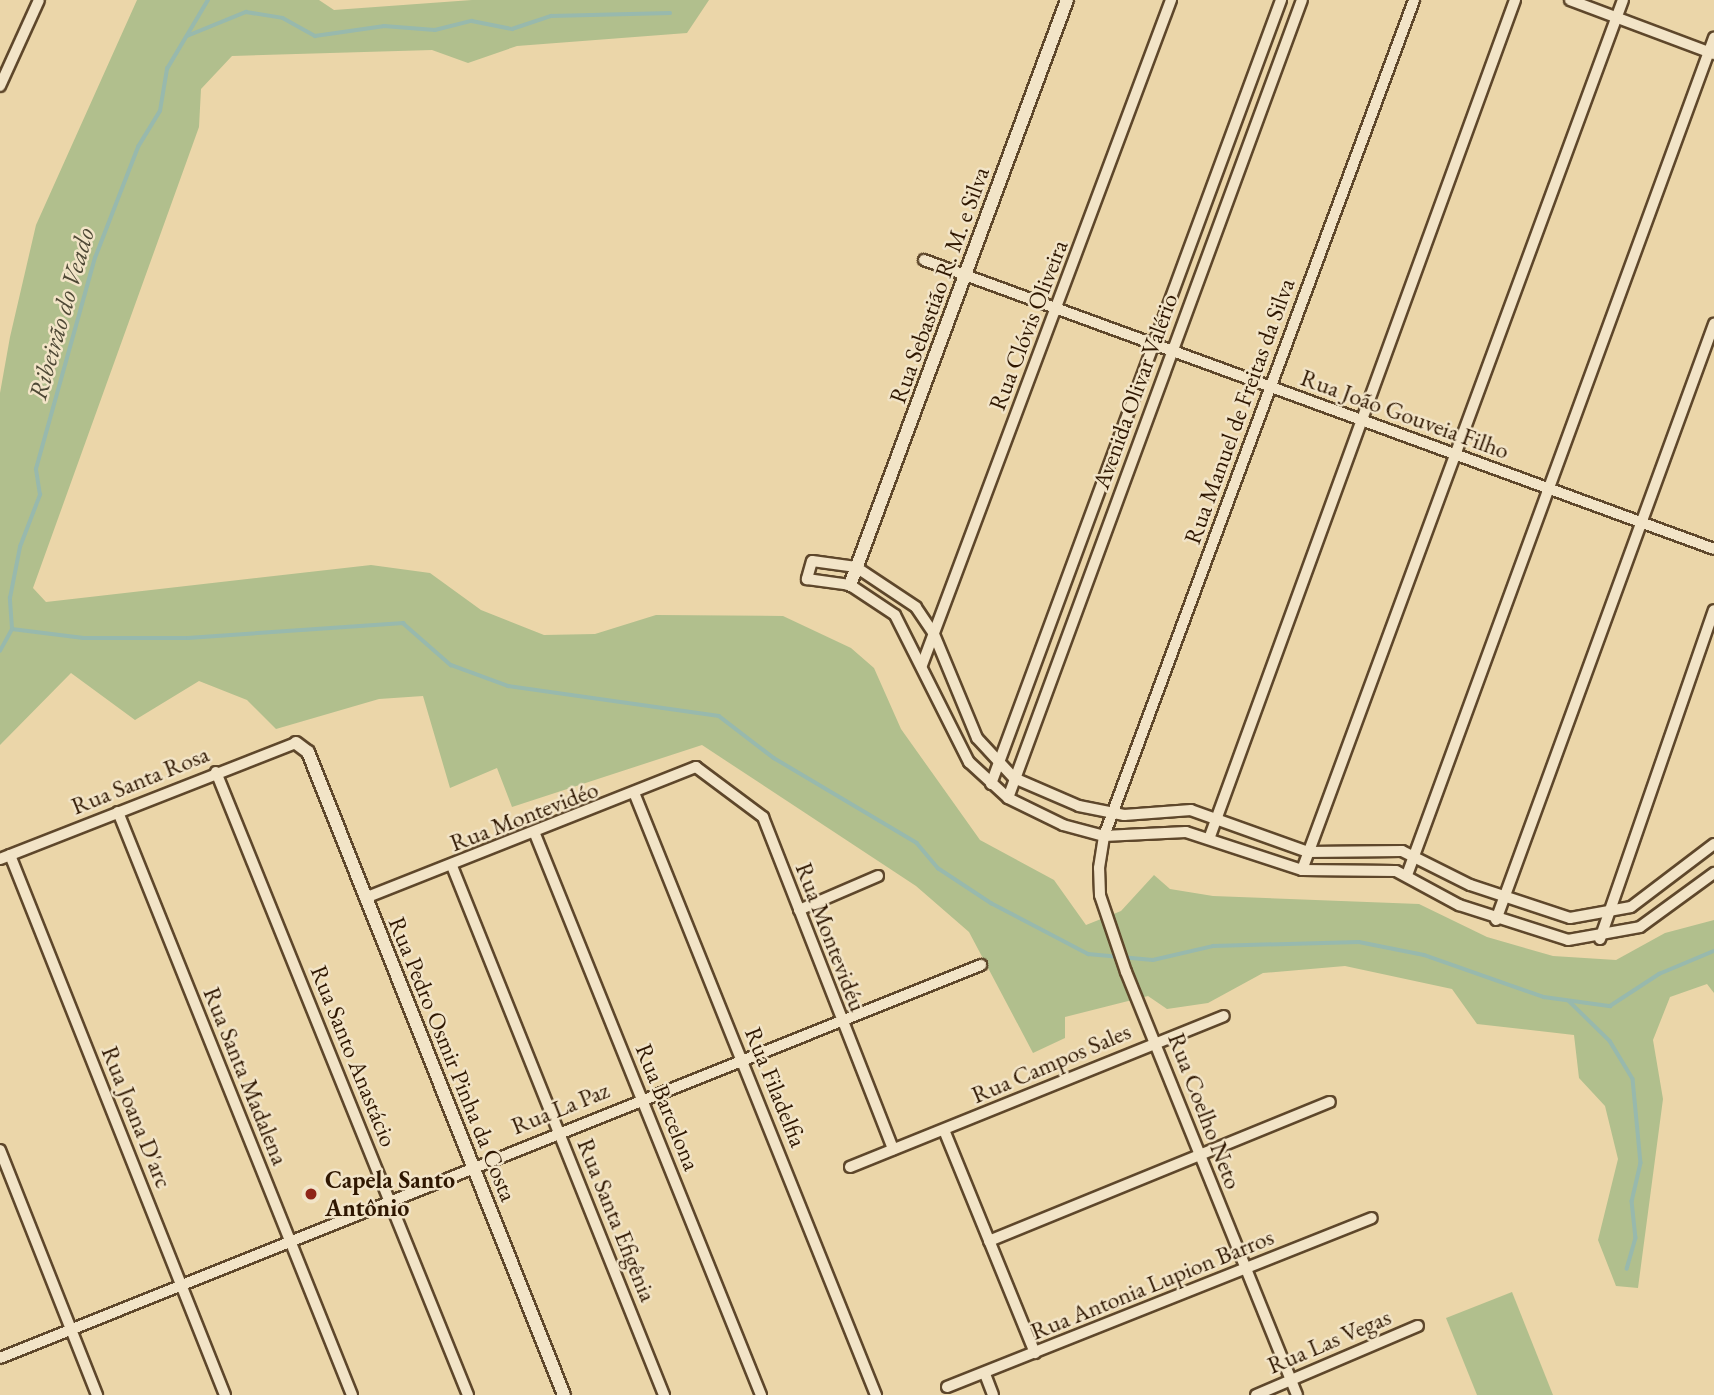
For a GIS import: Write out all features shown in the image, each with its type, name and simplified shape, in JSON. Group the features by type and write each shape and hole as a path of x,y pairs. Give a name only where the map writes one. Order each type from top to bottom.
{"street":[{"path":"0,86 40,0"},
{"name":"Rua Sebastião R. M. e Silva","path":"850,585 1067,0"},
{"name":"Rua Clóvis Oliveira","path":"922,665 1171,0"},
{"path":"991,784 1281,0"},
{"name":"Avenida Olivar Valério","path":"1007,798 1302,0"},
{"name":"Rua Manuel de Freitas da Silva","path":"1104,836 1414,0"},
{"path":"1209,839 1515,0"},
{"path":"1570,0 1711,54"},
{"path":"1302,870 1623,0"},
{"path":"1407,875 1548,488 1711,54 1714,38"},
{"name":"Rua João Gouveia Filho","path":"924,260 1714,549"},
{"path":"1496,919 1714,324"},
{"path":"1714,844 1642,901 1604,916 1558,916 1504,898 1413,854 1308,852 1179,809 1113,814 1045,795 1014,778 977,738 934,634 908,600 856,568 812,561 807,579 850,585 895,615 922,665 952,735 991,784 1007,798 1104,836 1178,831 1302,870 1407,875 1496,919 1554,939 1600,939 1655,920 1714,873"},
{"path":"1600,939 1604,916 1714,610"},
{"name":"Rua Santa Rosa","path":"5,857 215,772 296,743"},
{"name":"Rua Pedro Osmir Pinha da Costa","path":"296,743 308,752 564,1395"},
{"name":"Rua Montevidéo","path":"365,898 635,795 696,767"},
{"name":"Rua Montevidéu","path":"696,767 763,817 840,1020 893,1149"},
{"name":"Rua Santo Anastácio","path":"215,772 468,1395"},
{"name":"Rua Filadelfia","path":"635,795 876,1395"},
{"name":"Rua Santa Madalena","path":"118,812 352,1395"},
{"name":"Rua Barcelona","path":"535,834 761,1395"},
{"name":"Rua Coelho Neto","path":"1104,836 1101,895 1114,940 1297,1395"},
{"name":"Rua Joana D'arc","path":"5,857 225,1395"},
{"name":"Rua Santa Efigênia","path":"452,866 664,1395"},
{"path":"799,910 878,876"},
{"name":"Rua La Paz","path":"0,1357 182,1286 559,1131 981,965"},
{"name":"Rua Campos Sales","path":"850,1167 1224,1016"},
{"path":"989,1241 1198,1153 1330,1102"},
{"path":"944,1130 1035,1353"},
{"path":"0,1150 97,1395"},
{"name":"Rua Antonia Lupion Barros","path":"947,1387 1372,1218"},
{"name":"Rua Las Vegas","path":"1256,1395 1418,1326"},
{"path":"985,1374 993,1395"}],"green space":[{"path":"137,0 319,0 334,10 472,0 709,0 687,33 517,46 468,63 432,50 232,56 201,89 199,127 33,588 46,602 371,565 430,573 481,610 544,635 595,634 656,615 783,616 851,648 874,668 901,729 980,840 1054,880 1086,925 1121,911 1154,875 1170,889 1213,896 1419,904 1487,937 1553,956 1616,960 1665,933 1714,920 1714,993 1707,984 1670,997 1653,1040 1663,1099 1638,1288 1616,1286 1598,1240 1618,1159 1605,1106 1579,1078 1574,1035 1477,1024 1452,989 1345,966 1263,973 1208,1003 1167,1009 1148,996 1065,1017 1065,1038 1033,1053 969,932 916,886 702,745 512,807 497,768 450,788 423,696 379,699 276,729 247,700 199,681 135,720 71,673 0,745 0,393 10,337 36,225"},
{"path":"1512,1292 1553,1395 1477,1395 1446,1318"}],"waterway":[{"name":"Ribeirão do Veado","path":"0,651 12,629 10,598 20,547 40,495 36,469 95,258 138,147 160,111 167,69 208,0"},
{"path":"187,36 246,12 283,18 315,36 384,26 435,30 472,21 512,29 551,16 670,13"},
{"path":"12,629 83,638 188,638 403,623 451,665 508,686 719,716 774,758 917,843 938,868 991,903 1088,954 1153,960 1213,946 1359,942 1424,955 1544,997 1610,1006 1659,974 1714,951"},
{"path":"1569,1001 1610,1041 1633,1079 1641,1163 1632,1201 1636,1238 1627,1269"}],"place":[{"name":"Capela Santo Antônio","path":"311,1194"}]}
